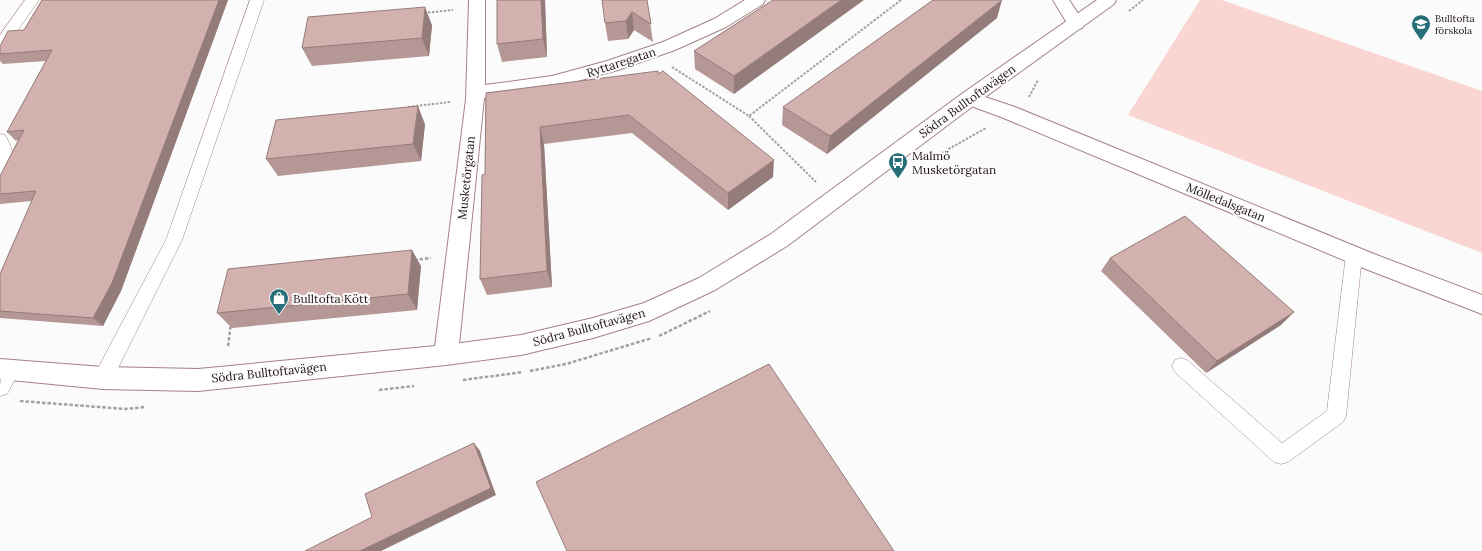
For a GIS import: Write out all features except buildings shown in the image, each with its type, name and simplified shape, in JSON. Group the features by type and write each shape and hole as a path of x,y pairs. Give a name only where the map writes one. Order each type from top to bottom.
{"street":[{"name":"Ryttaregatan","path":"475,96 552,82 612,66 650,53 720,23 757,0"},
{"path":"1061,0 1076,24"},
{"name":"Södra Bulltoftavägen","path":"4,376 198,380 446,355 521,345 593,328 649,311 707,284 772,244 834,200 970,98 1108,0"},
{"name":"Musketörgatan","path":"446,355 475,96 477,3"},
{"name":"Mölledalsgatan","path":"970,98 1016,115 1354,255 1482,305"}],"lane":[{"path":"0,45 32,0"},
{"path":"103,378 174,240 257,0"},
{"path":"0,139 7,160 0,180"},
{"path":"1181,366 1280,455 1336,416 1354,255"}],"path":[{"path":"749,116 901,0"},
{"path":"420,14 477,3"},
{"path":"650,53 749,116 834,200"},
{"path":"404,108 475,96"},
{"path":"409,260 457,255"},
{"path":"228,346 232,316"}],"shaded area":[{"path":"1200,0 1222,0 1482,91 1482,253 1128,115"}],"place":[{"name":"Bulltofta förskola","path":"1421,41"},
{"name":"Malmö Musketörgatan","path":"898,179"},
{"name":"Bulltofta Kött","path":"279,315"}]}
